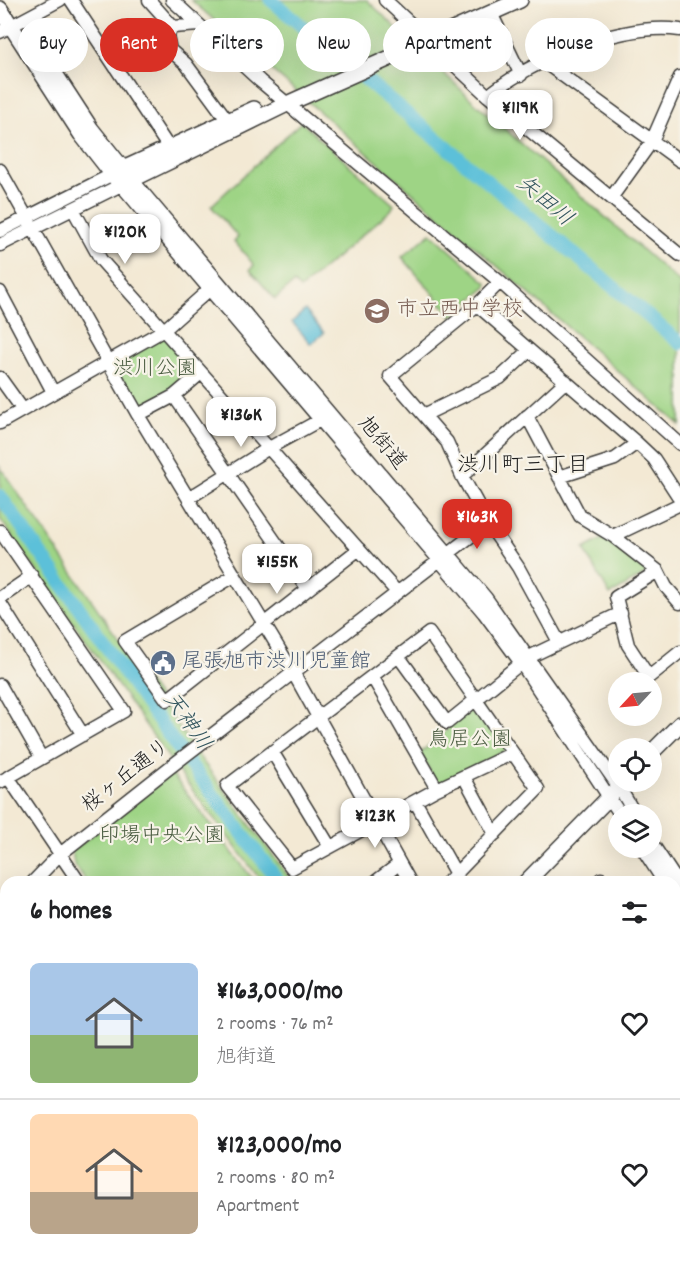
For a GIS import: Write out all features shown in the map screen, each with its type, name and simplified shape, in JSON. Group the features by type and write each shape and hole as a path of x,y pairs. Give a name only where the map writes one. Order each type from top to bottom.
{"main road":[{"path":"5,0 10,27"},
{"path":"463,18 500,0"},
{"path":"477,18 520,0"},
{"path":"0,9 10,27 92,129 122,177"},
{"path":"122,177 383,56"},
{"path":"122,177 169,148 228,121 291,98"},
{"path":"662,742 680,724"},
{"path":"532,876 615,792"}],"street":[{"path":"10,27 60,0"},
{"path":"71,0 169,148"},
{"path":"149,0 165,18"},
{"path":"172,0 191,18"},
{"path":"385,0 400,18"},
{"path":"491,13 521,75"},
{"path":"614,37 651,28 680,30"},
{"path":"178,57 186,64 228,121"},
{"path":"258,72 291,98 500,282 680,444"},
{"path":"459,72 680,255"},
{"path":"489,96 526,72"},
{"path":"558,72 680,161"},
{"path":"611,198 652,141 680,77"},
{"path":"0,170 138,415 293,672 378,821 406,876"},
{"path":"0,231 73,209 122,177"},
{"path":"0,244 29,223 122,177"},
{"name":"旭街道","path":"122,177 211,288 322,419 443,556"},
{"name":"旭街道","path":"122,177 443,556 525,660 608,775"},
{"path":"73,209 100,260 396,591"},
{"path":"500,282 390,376 447,442 462,476 488,523 518,567 559,642"},
{"path":"0,423 164,330 211,288"},
{"path":"0,292 53,392"},
{"path":"477,304 654,459 680,499"},
{"path":"424,415 500,378 529,351"},
{"path":"138,415 174,396 201,373"},
{"path":"0,378 23,410"},
{"path":"462,476 566,381"},
{"path":"174,396 308,590"},
{"path":"527,416 580,516 613,536 658,571 666,587 680,603"},
{"path":"189,498 269,448 322,419"},
{"path":"559,477 615,459 637,443"},
{"path":"613,536 680,504"},
{"name":"桜ヶ丘通り","path":"39,876 59,855 169,768 396,591 488,523"},
{"path":"0,531 124,711 4,779 75,876"},
{"path":"234,576 125,641 166,700 359,549"},
{"path":"658,571 616,597 628,645 649,677 680,652"},
{"path":"0,598 32,576"},
{"path":"0,603 83,735"},
{"path":"399,657 447,723 525,660 621,613"},
{"path":"454,876 538,789 478,700 429,633 373,678 227,786 292,868 436,789 513,753"},
{"path":"373,678 436,789"},
{"path":"0,685 41,757"},
{"path":"273,753 330,847"},
{"path":"464,777 495,834"},
{"path":"415,801 451,876"},
{"path":"648,858 660,876"},
{"path":"662,858 673,876"},
{"path":"383,876 399,864"}],"green space":[{"path":"191,0 367,0 386,18 383,18 383,72 443,72 680,283 680,425 274,72 284,72 284,18 212,18"},
{"path":"301,122 394,205 300,289 294,283 275,299 250,270 254,265 234,241 238,237 211,206"},
{"path":"431,233 487,283 487,287 452,316 402,257"},
{"name":"渋川公園","path":"163,334 196,373 172,393 139,410 112,364"},
{"path":"0,467 198,755 289,876 257,876 178,771 0,519"},
{"path":"606,537 649,572 610,595 584,549"},
{"name":"鳥居公園","path":"478,703 507,750 437,785 420,753"},
{"name":"印場中央公園","path":"171,773 250,876 83,876 74,864 72,851"}],"water":[{"path":"305,310 324,333 311,344 292,322"}],"waterway":[{"name":"矢田川","path":"271,0 680,343"},
{"name":"天神川","path":"0,496 180,751 274,876"}],"place":[{"name":"市立西中学校","path":"377,311"},
{"name":"尾張旭市渋川児童館","path":"163,663"}],"district":[{"name":"渋川町三丁目","path":"523,466"}]}
